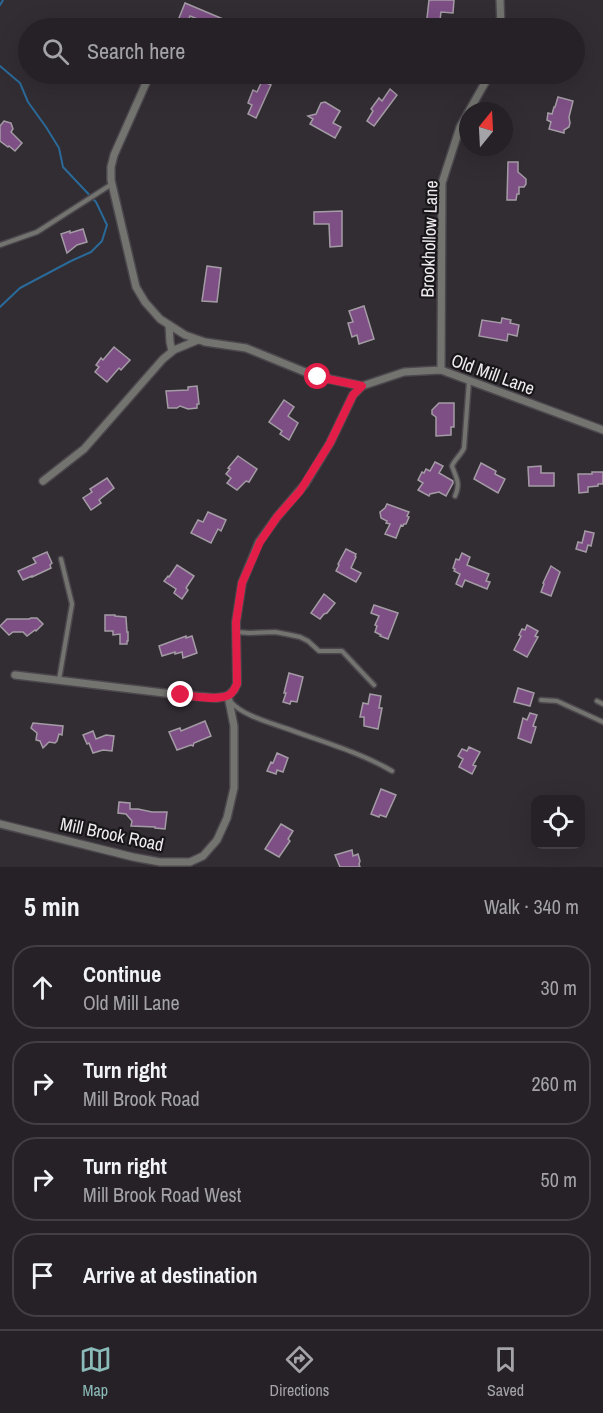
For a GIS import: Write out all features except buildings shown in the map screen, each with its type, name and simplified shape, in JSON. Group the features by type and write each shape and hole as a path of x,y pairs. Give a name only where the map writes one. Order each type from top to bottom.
{"street":[{"path":"500,0 501,18"},
{"path":"146,84 114,155 111,167 112,184 136,287 145,302 160,319 185,335 205,342 246,348 315,376 362,386"},
{"name":"Brookhollow Lane","path":"475,102 484,84"},
{"name":"Brookhollow Lane","path":"441,370 442,183 459,130"},
{"path":"169,325 172,351"},
{"path":"43,481 84,449 172,351 198,340"},
{"name":"Old Mill Lane","path":"362,386 404,372 441,370 603,430"},
{"name":"Mill Brook Road","path":"0,824 160,862 190,862 203,856 217,840 227,818 234,788 234,726 228,696 237,684 236,632 242,583 260,542 277,517 300,491 330,443 353,395 362,386"},
{"path":"15,675 181,695 216,698 228,696"}],"lane":[{"path":"0,246 37,232 112,184"},
{"path":"455,496 458,484 452,466 464,448 469,380"},
{"path":"59,680 72,604 61,559"},
{"path":"236,632 275,632 300,637 319,651 342,651 374,685"},
{"path":"228,696 237,708 266,722 346,750 392,771"},
{"path":"541,700 557,701 603,722"},
{"path":"597,701 603,704"}],"waterway":[{"path":"0,5 3,0"},
{"path":"0,66 18,81"},
{"path":"0,307 20,288 91,252 102,241 107,225 96,202 63,167 59,148 28,102 20,84"}],"route":[{"path":"181,695 216,698 228,696 237,684 236,622 242,583 260,542 277,517 300,491 330,443 353,395 362,386 318,377"}]}
